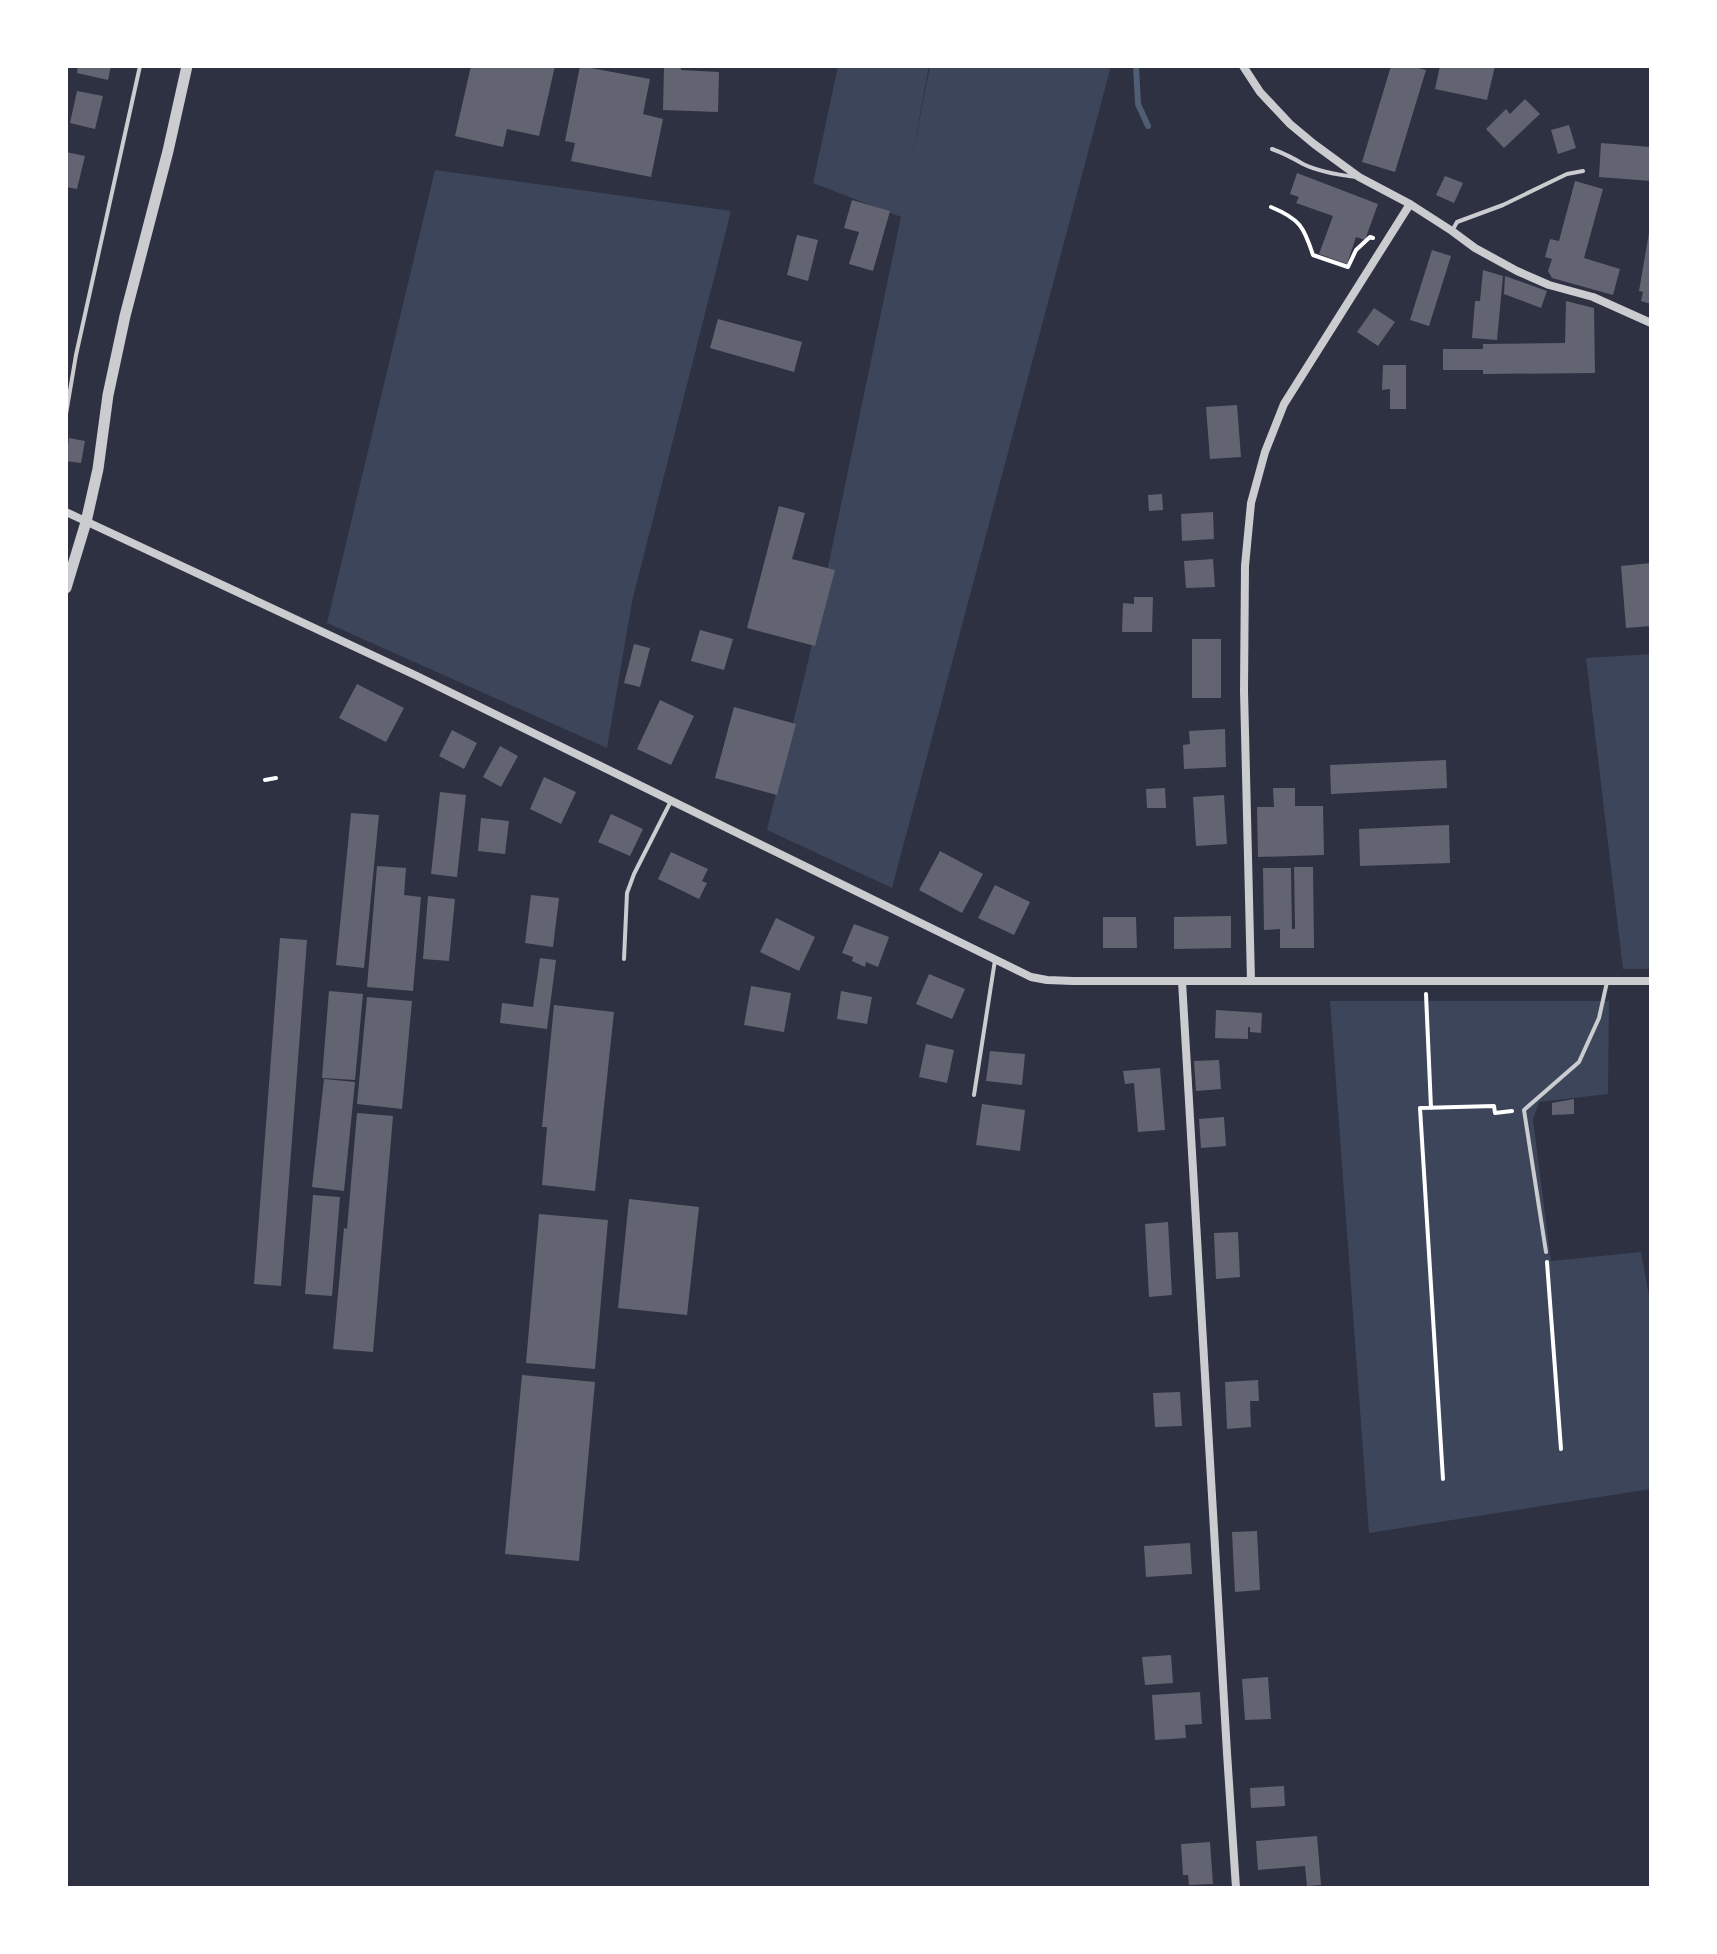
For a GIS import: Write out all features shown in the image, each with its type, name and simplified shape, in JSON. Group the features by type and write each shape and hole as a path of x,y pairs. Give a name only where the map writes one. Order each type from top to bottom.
{"street":[{"path":"66,588 86,522 125,316 187,66"},
{"path":"1243,66 1260,92 1290,124 1359,177 1410,204 1475,248 1517,271 1549,285 1593,297 1651,323"},
{"path":"1251,981 1244,691 1245,566 1251,503 1265,452 1284,404 1410,204"},
{"path":"66,512 417,676 1031,977 1047,980 1182,981 1651,981"},
{"path":"1182,981 1236,1888"}],"lane":[{"path":"66,414 76,355 140,66"},
{"path":"1272,149 1305,165 1359,177"},
{"path":"1452,231 1457,222 1503,205 1567,174 1583,171"},
{"path":"624,959 627,893 671,801"},
{"path":"974,1095 995,960"},
{"path":"1546,1252 1524,1110 1579,1062 1599,1018 1608,981"}],"path":[{"path":"1271,207 1287,214 1305,230 1313,255 1348,267 1356,250 1370,237 1386,242"},
{"path":"265,780 276,778"},
{"path":"1425,981 1431,1108"},
{"path":"1443,1479 1420,1108 1494,1106 1495,1113 1524,1110"},
{"path":"1546,1252 1561,1449"}],"shaded area":[{"path":"838,66 929,66 911,163 930,66 1111,66 892,888 767,830 810,653 901,217 813,183"},
{"path":"435,170 731,211 632,602 607,748 327,623"},
{"path":"1651,654 1651,969 1623,969 1586,658"},
{"path":"1330,1001 1609,1001 1608,1094 1539,1102 1533,1120 1551,1261 1641,1252 1651,1306 1651,1489 1369,1533"}],"building":[{"path":"78,66 111,66 108,80 77,73"},
{"path":"471,66 555,66 539,136 507,129 503,147 455,136"},
{"path":"580,66 650,79 643,114 663,119 651,177 571,161 575,143 565,141"},
{"path":"664,66 719,72 718,112 663,110"},
{"path":"1391,66 1426,70 1395,172 1362,162"},
{"path":"1440,66 1495,66 1487,100 1435,89"},
{"path":"77,91 103,96 95,129 70,123"},
{"path":"1525,99 1540,114 1504,148 1486,129 1506,109 1510,114"},
{"path":"1569,125 1576,148 1558,154 1551,130"},
{"path":"1601,143 1651,147 1651,181 1599,177"},
{"path":"66,152 85,156 77,189 66,187"},
{"path":"1297,173 1378,204 1365,240 1356,237 1347,264 1319,254 1333,216 1296,203 1299,197 1290,194"},
{"path":"1445,176 1463,183 1454,203 1436,195"},
{"path":"1575,181 1603,189 1584,258 1620,269 1613,295 1552,278 1548,271 1552,259 1545,257 1550,239 1559,241"},
{"path":"852,200 890,211 873,271 849,264 859,232 844,228"},
{"path":"1649,233 1651,304 1641,301 1643,292 1639,291"},
{"path":"797,235 818,240 808,281 787,275"},
{"path":"1432,250 1451,256 1429,326 1410,320"},
{"path":"1483,270 1503,276 1497,340 1472,338 1475,301 1480,301"},
{"path":"1505,276 1547,291 1541,308 1504,294"},
{"path":"1566,301 1594,308 1595,373 1483,374 1483,370 1443,370 1443,349 1483,349 1483,344 1565,343"},
{"path":"1374,308 1395,322 1378,346 1357,332"},
{"path":"718,319 802,342 794,372 710,348"},
{"path":"1383,365 1406,365 1406,409 1390,409 1390,389 1382,390"},
{"path":"1237,405 1241,457 1210,459 1206,407"},
{"path":"69,438 85,441 81,463 66,461"},
{"path":"1162,494 1163,510 1149,511 1148,495"},
{"path":"779,506 805,513 792,559 835,570 815,646 747,628"},
{"path":"1213,512 1214,539 1182,541 1181,514"},
{"path":"1213,559 1215,587 1186,588 1184,561"},
{"path":"1651,563 1651,626 1626,628 1621,566"},
{"path":"1134,597 1153,597 1152,632 1122,632 1123,603 1134,604"},
{"path":"700,630 733,639 724,670 691,661"},
{"path":"1192,639 1221,639 1221,698 1192,698"},
{"path":"634,644 650,648 640,687 624,683"},
{"path":"357,684 404,708 386,742 339,718"},
{"path":"660,700 694,716 671,765 637,749"},
{"path":"734,707 796,724 777,795 715,778"},
{"path":"1225,729 1226,767 1184,769 1183,745 1190,744 1189,731"},
{"path":"452,730 477,743 464,769 439,756"},
{"path":"500,746 518,756 501,787 483,777"},
{"path":"1446,760 1447,788 1331,794 1330,765"},
{"path":"544,777 576,792 561,824 530,809"},
{"path":"1165,788 1166,808 1147,808 1146,789"},
{"path":"1273,788 1295,788 1295,806 1323,806 1324,855 1258,857 1257,807 1274,807"},
{"path":"440,792 466,795 457,877 431,874"},
{"path":"1224,795 1227,844 1196,846 1193,797"},
{"path":"351,813 379,815 364,968 336,965"},
{"path":"611,814 643,829 630,856 598,842"},
{"path":"481,818 509,821 505,854 478,851"},
{"path":"1449,825 1450,863 1360,866 1359,829"},
{"path":"940,851 983,874 962,913 919,890"},
{"path":"671,852 708,869 702,881 707,883 699,899 658,879"},
{"path":"377,866 406,868 404,895 421,897 413,991 367,987"},
{"path":"1294,867 1313,867 1314,948 1280,948 1280,929 1264,930 1263,868 1291,868 1292,929 1295,929"},
{"path":"995,885 1030,902 1014,935 978,918"},
{"path":"531,895 559,898 553,947 525,943"},
{"path":"428,896 455,899 449,961 423,959"},
{"path":"1231,916 1231,948 1174,949 1174,917"},
{"path":"1103,917 1136,917 1137,948 1103,948"},
{"path":"776,918 815,937 799,971 760,952"},
{"path":"854,924 889,937 878,967 866,962 865,967 842,953"},
{"path":"280,938 307,940 281,1286 254,1284"},
{"path":"540,958 556,960 547,1029 500,1023 502,1003 533,1007"},
{"path":"929,974 965,989 952,1019 916,1004"},
{"path":"751,986 791,993 784,1032 744,1025"},
{"path":"329,991 363,994 355,1080 322,1078"},
{"path":"841,991 872,997 867,1024 837,1019"},
{"path":"367,997 412,1001 402,1109 357,1104"},
{"path":"554,1005 614,1012 595,1191 542,1185 547,1127 542,1127"},
{"path":"1216,1010 1262,1013 1261,1033 1250,1032 1248,1027 1248,1039 1215,1038"},
{"path":"926,1044 954,1050 947,1083 919,1077"},
{"path":"990,1051 1025,1054 1022,1085 986,1081"},
{"path":"1219,1060 1221,1089 1196,1091 1194,1061"},
{"path":"1160,1068 1165,1130 1138,1132 1134,1083 1125,1084 1123,1071"},
{"path":"324,1079 355,1082 344,1191 312,1187"},
{"path":"1574,1099 1574,1114 1552,1115 1552,1103"},
{"path":"982,1104 1025,1110 1020,1151 976,1145"},
{"path":"357,1113 393,1116 373,1352 333,1349"},
{"path":"1224,1117 1226,1146 1201,1148 1199,1119"},
{"path":"313,1195 340,1197 332,1296 305,1294"},
{"path":"629,1199 699,1207 687,1315 618,1308"},
{"path":"539,1214 608,1220 595,1369 526,1363"},
{"path":"1168,1222 1172,1295 1149,1297 1145,1224"},
{"path":"1238,1232 1240,1277 1216,1279 1214,1233"},
{"path":"522,1375 595,1382 579,1561 505,1554"},
{"path":"1258,1380 1259,1401 1250,1401 1251,1427 1227,1429 1225,1382"},
{"path":"1180,1392 1182,1426 1155,1427 1153,1393"},
{"path":"1257,1531 1260,1590 1235,1592 1232,1532"},
{"path":"1190,1543 1192,1574 1146,1577 1144,1546"},
{"path":"1171,1655 1173,1683 1145,1685 1142,1657"},
{"path":"1268,1677 1271,1719 1245,1720 1242,1679"},
{"path":"1200,1692 1202,1724 1185,1725 1186,1738 1155,1740 1152,1695"},
{"path":"1284,1786 1285,1806 1251,1808 1250,1788"},
{"path":"1317,1836 1321,1885 1307,1886 1305,1866 1258,1870 1256,1841"},
{"path":"1210,1842 1213,1884 1189,1885 1188,1875 1183,1875 1181,1844"}],"waterway":[{"path":"1136,66 1138,104 1148,126"}]}
